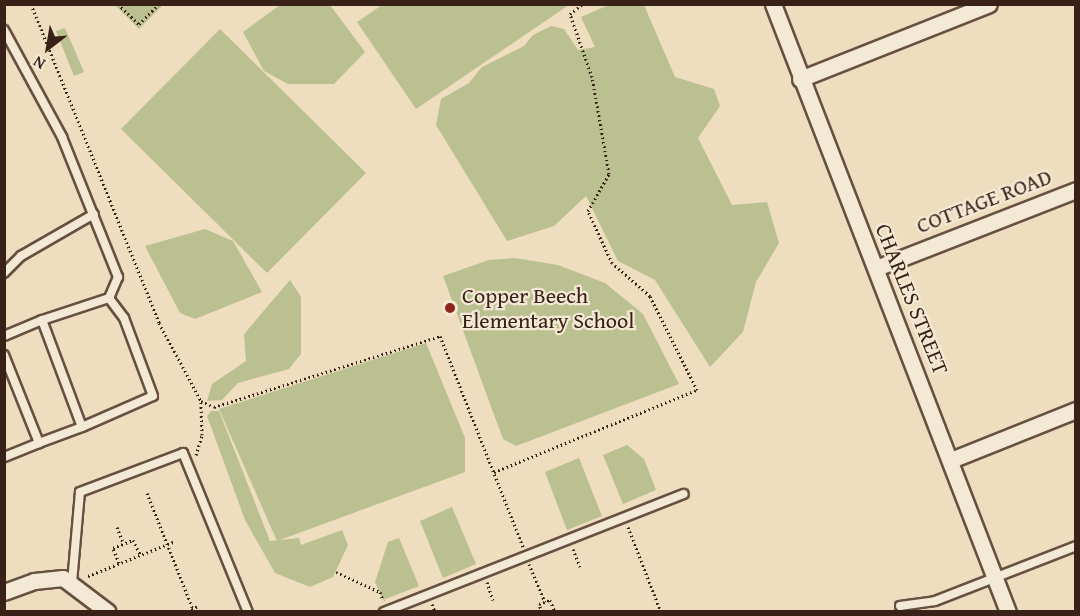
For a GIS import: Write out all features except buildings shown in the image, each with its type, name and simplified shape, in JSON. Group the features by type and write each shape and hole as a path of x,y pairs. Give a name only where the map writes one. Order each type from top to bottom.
{"street":[{"name":"CHARLES STREET","path":"773,4 800,79 951,460 1008,612"},
{"path":"800,79 989,4"},
{"name":"COTTAGE ROAD","path":"876,268 1076,190"},
{"path":"951,460 1076,410"},
{"path":"4,592 34,581 63,578 108,612"}],"lane":[{"path":"4,30 62,137 118,278 109,298 4,336"},
{"path":"4,273 21,256 94,214"},
{"path":"4,457 153,396 124,318 109,298"},
{"path":"42,321 82,426"},
{"path":"4,355 39,443"},
{"path":"72,583 80,492 183,453 248,612"},
{"path":"384,612 684,494"},
{"path":"900,606 935,602 1076,546"}],"path":[{"path":"31,4 159,323 201,401 202,435 191,473"},
{"path":"118,4 139,24 159,4"},
{"path":"494,472 697,390 650,296 612,263 588,211 609,174 592,77 570,14 582,4"},
{"path":"201,401 214,407 441,336 544,602"},
{"path":"147,493 193,610"},
{"path":"154,512 160,510"},
{"path":"624,517 661,612"},
{"path":"117,527 123,543"},
{"path":"569,539 580,567"},
{"path":"119,563 113,548 123,543 133,540 140,554"},
{"path":"88,576 173,542"},
{"path":"336,572 380,592 383,600"},
{"path":"180,576 186,573"},
{"path":"483,573 494,600"},
{"path":"542,612 539,604 550,600 555,612"},
{"path":"188,612 198,606"}],"green space":[{"path":"611,4 644,5 675,77 714,89 720,106 698,138 732,205 767,202 779,243 756,282 743,332 710,367 655,280 618,261 586,196 554,226 507,241 436,125 441,99 469,83 482,67 524,46 533,35 551,26 564,29 578,50 595,47 581,17"},
{"path":"102,5 163,5 139,29 116,6"},
{"path":"280,5 330,5 365,52 334,84 288,84 264,71 243,32"},
{"path":"382,5 569,5 416,109 357,22"},
{"path":"65,28 84,72 74,76 56,31"},
{"path":"220,29 366,173 267,273 121,129"},
{"path":"205,229 233,241 262,292 195,319 180,313 145,246"},
{"path":"515,258 558,265 605,283 643,314 679,384 516,446 503,439 443,276 489,260"},
{"path":"290,280 301,297 301,354 289,369 238,383 222,400 207,401 212,384 246,361 244,334"},
{"path":"426,343 465,438 465,472 277,541 219,409"},
{"path":"211,411 219,411 270,541 299,538 301,545 342,530 348,545 333,577 310,587 275,573 245,520 207,416"},
{"path":"627,445 644,459 656,490 623,504 603,455"},
{"path":"579,458 602,516 567,530 545,472"},
{"path":"452,507 476,564 443,578 420,521"},
{"path":"399,538 419,586 383,600 375,582 388,542"}],"place":[{"name":"Copper Beech Elementary School","path":"450,308"}]}
